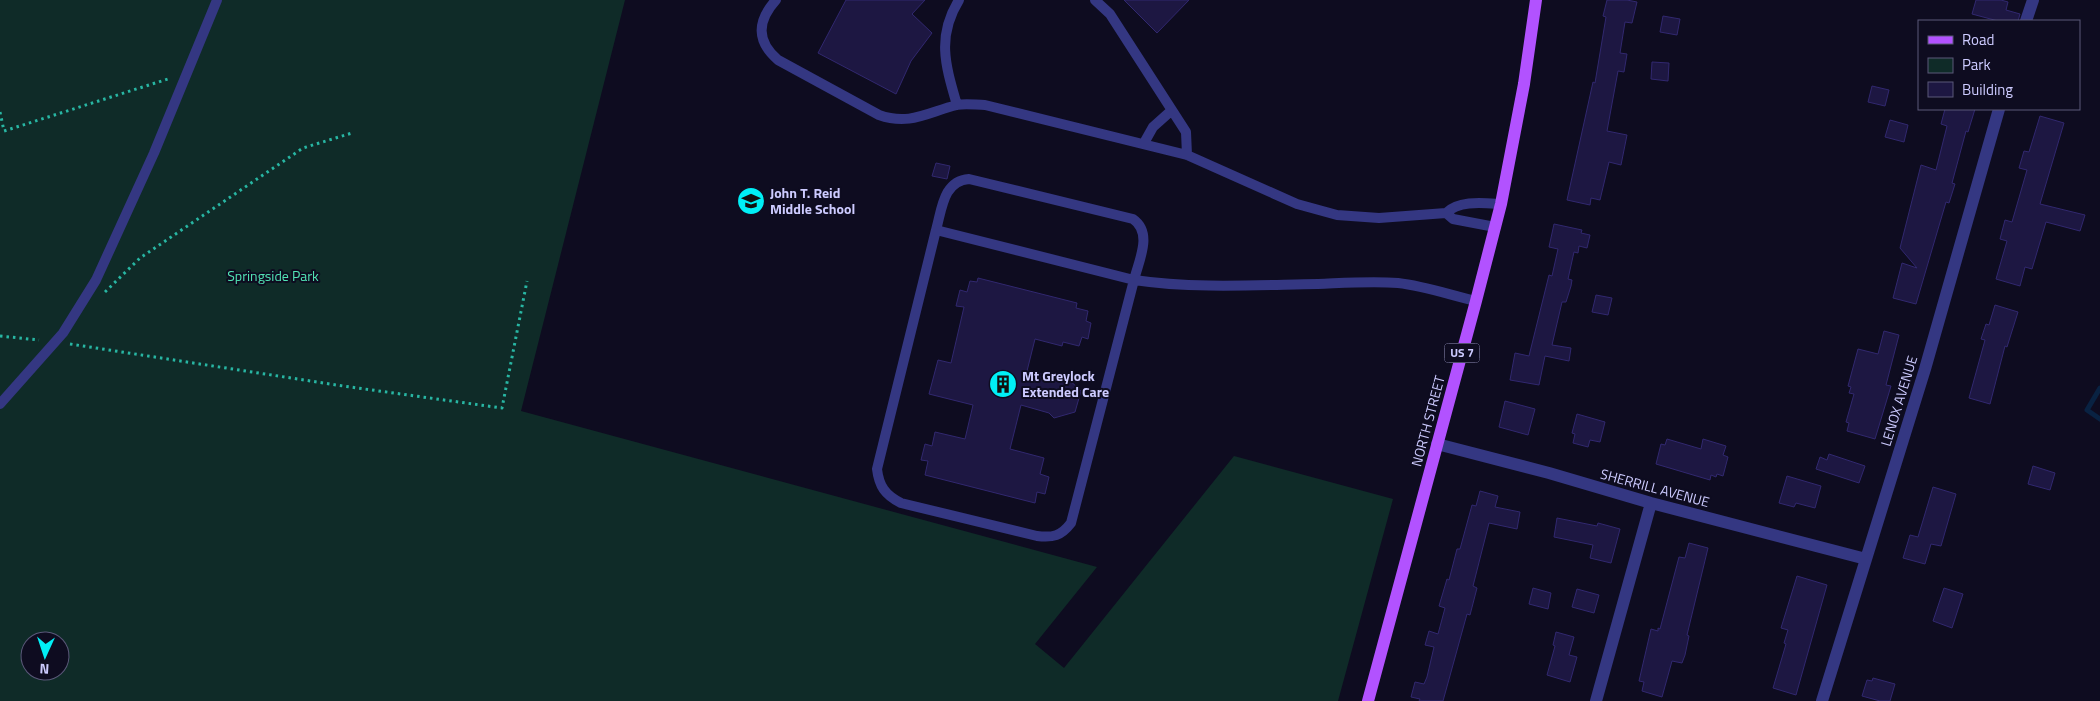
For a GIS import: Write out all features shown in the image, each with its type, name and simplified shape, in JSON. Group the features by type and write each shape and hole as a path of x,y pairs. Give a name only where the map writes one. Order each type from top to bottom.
{"main road":[{"name":"NORTH STREET","path":"1368,701 1495,227 1524,84 1536,0"}],"street":[{"path":"2026,20 2033,0"},
{"name":"LENOX AVENUE","path":"1822,701 1925,369 2000,110"},
{"name":"SHERRILL AVENUE","path":"1437,444 1549,473 1651,503 1866,559"},
{"path":"1596,701 1651,503"}],"lane":[{"path":"0,404 64,333 96,280 154,153 217,0"},
{"path":"776,0 767,10 762,21 762,34 765,46 778,60 890,119 915,118 958,105 985,105 1187,155 1297,204 1337,215 1379,218 1446,213 1452,207 1475,203 1500,204"},
{"path":"958,105 944,53 950,17 959,0"},
{"path":"1095,0 1110,14 1186,132 1187,155"},
{"path":"1144,143 1152,127 1172,110"},
{"path":"977,179 1133,219 1140,224 1144,238 1134,280 1071,523 1064,532 1055,537 1037,536 901,503 890,498 883,490 879,482 877,469 947,190 960,180 977,179"},
{"path":"1446,213 1453,219 1495,227"},
{"path":"936,230 1134,280 1187,285 1242,286 1371,282 1398,283 1476,301"}],"path":[{"path":"0,112 2,131 188,72"},
{"path":"104,293 140,258 303,148 352,133"},
{"path":"0,336 55,342 502,408 528,281"}],"green space":[{"name":"Springside Park","path":"0,0 625,0 521,411 1097,567 1035,644 1064,668 1234,456 1393,499 1338,701 0,701"}],"building":[{"path":"846,0 925,0 912,14 932,33 911,61 896,94 818,53"},
{"path":"1124,0 1189,0 1157,33"},
{"path":"1607,0 1637,2 1632,23 1625,22 1620,53 1627,54 1624,72 1618,71 1607,131 1627,135 1621,165 1609,162 1600,200 1591,198 1590,205 1567,200 1593,82 1595,83 1606,17 1603,16"},
{"path":"1976,0 2001,0 2008,2 2006,10 2020,14 2018,20 1994,20 1972,14"},
{"path":"1663,16 1680,19 1677,35 1660,32"},
{"path":"1652,62 1669,63 1668,81 1651,79"},
{"path":"1872,86 1889,90 1885,106 1868,102"},
{"path":"1945,110 1975,110 1968,132 1966,131 1952,183 1955,184 1949,203 1946,202 1916,304 1893,298 1902,263 1917,268 1900,248 1921,165 1936,170 1947,126 1941,124"},
{"path":"2040,116 2064,123 2040,204 2085,215 2080,231 2046,222 2032,269 2025,267 2020,286 1996,279 2007,241 2000,239 2005,220 2012,222 2027,170 2019,168 2024,151 2029,152"},
{"path":"1890,120 1908,125 1904,142 1885,137"},
{"path":"936,163 950,166 947,179 932,176"},
{"path":"1554,224 1582,230 1581,233 1590,235 1587,248 1579,246 1578,253 1574,252 1568,279 1572,280 1571,286 1566,302 1562,302 1552,345 1571,348 1569,361 1545,356 1539,385 1510,380 1515,353 1529,356 1549,275 1552,276 1558,249 1549,247"},
{"name":"Mt Greylock Extended Care","path":"978,278 1077,303 1076,308 1088,311 1086,321 1091,323 1088,339 1082,337 1079,346 1063,342 1062,346 1035,339 1027,371 1055,377 1065,376 1081,391 1075,412 1054,418 1049,413 1021,405 1010,449 1044,458 1040,474 1049,477 1045,494 1037,492 1035,503 925,475 928,461 921,460 925,444 932,446 935,432 965,439 973,405 929,394 938,360 951,363 964,307 956,306 960,290 967,292 970,281 977,282"},
{"path":"1596,295 1612,298 1608,315 1592,312"},
{"path":"1995,305 2018,312 2007,347 2005,346 1990,404 1969,398 1985,340 1981,339 1986,324 1989,325"},
{"path":"1884,331 1899,335 1886,385 1891,386 1875,439 1847,431 1849,423 1846,422 1854,394 1849,393 1851,387 1848,386 1858,349 1878,354"},
{"path":"1505,401 1535,409 1528,435 1499,427"},
{"path":"1577,414 1605,422 1600,442 1590,440 1588,447 1573,443 1575,434 1572,433"},
{"path":"1667,439 1701,449 1703,439 1726,446 1723,455 1728,457 1723,476 1717,474 1716,477 1711,475 1710,480 1656,464 1661,444 1665,445"},
{"path":"1829,454 1865,466 1859,483 1816,469 1820,457 1827,460"},
{"path":"2033,466 2055,473 2050,490 2028,484"},
{"path":"1787,476 1821,486 1815,508 1796,503 1794,507 1779,503"},
{"path":"1933,487 1956,494 1941,546 1931,544 1925,564 1903,558 1910,535 1918,537"},
{"path":"1480,491 1498,496 1495,507 1520,512 1517,529 1489,523 1473,586 1477,588 1470,615 1467,614 1443,701 1419,701 1420,699 1411,697 1415,682 1424,684 1427,677 1434,647 1425,645 1429,631 1438,634 1445,608 1439,606 1447,579 1449,580 1457,549 1460,549 1472,505 1476,506"},
{"path":"1557,518 1597,526 1598,523 1620,529 1611,563 1590,558 1593,545 1554,537"},
{"path":"1689,543 1708,548 1687,635 1689,636 1685,655 1682,663 1672,661 1662,697 1642,691 1644,682 1639,681 1651,629 1658,631 1658,628 1660,629 1679,557 1685,558"},
{"path":"1797,576 1827,585 1796,695 1773,688 1786,644 1784,643 1788,630 1781,628"},
{"path":"1533,588 1551,593 1548,609 1529,604"},
{"path":"1944,588 1963,594 1952,628 1933,621"},
{"path":"1577,589 1599,595 1594,613 1572,607"},
{"path":"1556,632 1574,637 1569,655 1577,657 1570,682 1547,675 1555,646 1553,645"},
{"path":"1873,678 1895,684 1890,701 1880,701 1862,696 1867,680 1872,681"}],"waterway":[{"path":"2100,388 2087,410 2100,419"}],"place":[{"name":"John T. Reid Middle School","path":"751,201"},
{"name":"Mt Greylock Extended Care","path":"1003,384"}]}
